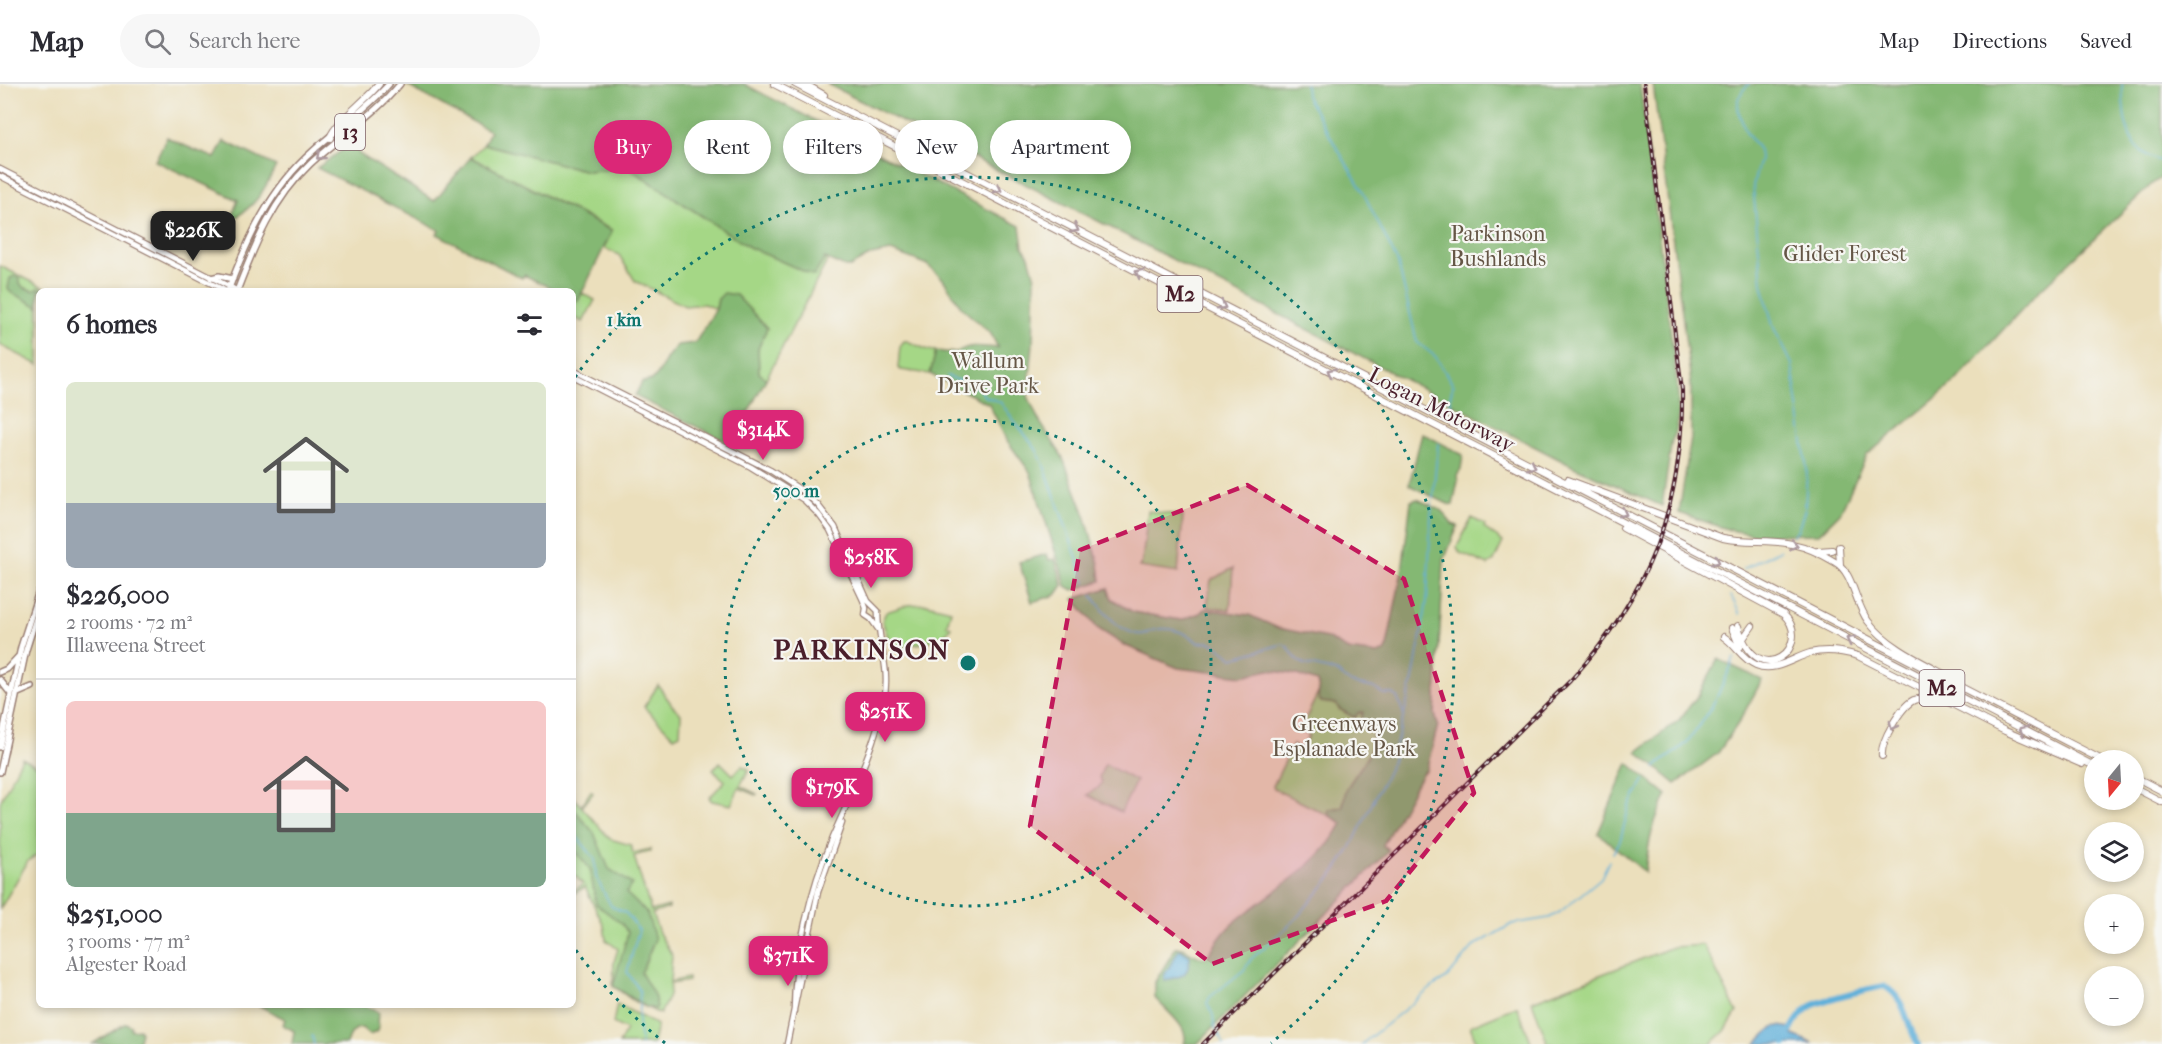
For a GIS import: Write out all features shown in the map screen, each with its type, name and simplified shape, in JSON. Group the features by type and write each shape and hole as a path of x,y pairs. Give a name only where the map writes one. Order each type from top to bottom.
{"highway":[{"path":"330,138 332,131 379,84"},
{"name":"13","path":"229,288 251,232 271,199 295,168 364,110 389,84"},
{"name":"13","path":"238,288 262,228 289,188 311,163 375,111 400,84"},
{"name":"Logan Motorway","path":"774,84 2084,762"},
{"name":"Logan Motorway","path":"795,84 2084,751"},
{"path":"805,84 838,102 846,111"},
{"path":"212,278 219,276 233,279"},
{"path":"1552,476 1723,538 1789,543 1814,551 1840,565"},
{"path":"1558,489 1565,496 1588,509 1783,614 1792,626 1793,637 1790,648 1782,657 1766,661 1756,658 1749,652 1735,627 1741,648 1739,650"},
{"path":"1814,551 1835,548 1840,565 1849,577 1860,608 1881,635 1993,701 2002,709"},
{"path":"0,772 19,656 36,599"},
{"path":"0,747 36,618"},
{"path":"1742,640 1752,626"},
{"path":"1724,637 1750,662 1763,667 1776,666 1813,652 1831,651 1851,654 2005,731 2084,763"},
{"path":"0,672 7,669 19,656"},
{"path":"0,680 14,694"},
{"path":"14,694 32,687"},
{"path":"1882,756 1884,744 1906,706 1921,698 1944,701"},
{"path":"2144,782 2162,791"},
{"path":"2144,793 2162,802"}],"main road":[{"path":"0,170 224,288"},
{"path":"0,176 212,278 225,288"},
{"path":"576,372 770,470 804,492 835,527 869,607 865,615 874,618"},
{"path":"576,378 744,463 785,486 804,500 819,514 830,530 869,607 878,610 874,618 885,662 885,697 874,740 832,838 814,891 795,985 788,1044"}],"highlighted area":[{"path":"1247,485 1404,579 1474,793 1386,901 1212,964 1030,826 1080,550"}],"green space":[{"name":"Wallum Drive Park","path":"744,84 814,120 783,120 783,174 883,174 883,156 895,162 895,174 919,174 1020,226 1023,247 1029,256 1035,278 1033,344 1028,396 1038,419 1062,456 1085,515 1099,564 1101,581 1073,590 1066,586 1030,472 1008,442 989,404 930,374 936,351 956,353 971,347 998,348 991,334 962,308 943,279 926,264 891,251 871,255 850,267 825,258 814,276 749,247 638,174 672,174 672,120 594,120 594,170 587,171 484,144 490,131 406,85"},
{"name":"Parkinson Bushlands","path":"827,84 1640,84 1678,397 1677,428 1672,440 1662,506 1574,467 1005,174 1131,174 1131,120 990,120 990,166 978,160 978,120 898,120"},
{"name":"Glider Forest","path":"1653,84 2162,84 2162,177 2038,292 1954,383 1867,455 1840,513 1819,534 1757,535 1730,530 1679,513 1691,437 1691,384"},
{"path":"167,137 215,158 224,141 276,166 253,204 230,221 238,200 155,161"},
{"path":"484,144 587,171 594,170 594,174 638,174 749,247 828,259 766,379 759,373 758,349 767,328 718,299 716,309 704,304 685,306 635,281 619,255 604,248 612,230 471,157"},
{"path":"348,146 356,146 359,154 434,201 471,157 612,231 578,301 576,300 576,288 552,288 524,275 522,278 437,234 439,230 317,168"},
{"path":"0,266 45,288 36,288 36,363 0,345"},
{"path":"15,276 20,278 23,287 34,291 36,290 36,305 10,292 8,288 10,278"},
{"path":"582,293 595,300 583,322 576,318 576,300 578,301"},
{"path":"724,293 736,295 767,328 758,349 759,373 766,379 731,444 635,396 642,382 647,382 657,376 677,345 695,343 716,309 718,299"},
{"path":"904,341 936,351 930,374 898,368 900,346"},
{"path":"1422,433 1463,455 1453,505 1409,485"},
{"path":"1417,499 1441,510 1452,524 1458,526 1444,560 1435,714 1438,725 1426,771 1423,772 1383,845 1389,851 1197,1044 1184,1044 1184,1032 1181,1026 1155,998 1155,982 1176,947 1206,958 1231,925 1321,853 1342,823 1330,816 1328,811 1342,807 1347,788 1370,751 1373,735 1371,726 1360,721 1363,712 1358,713 1355,718 1339,709 1336,704 1321,702 1318,697 1317,682 1297,675 1269,670 1242,676 1178,668 1124,645 1097,628 1074,599 1108,588 1112,599 1133,612 1181,620 1200,613 1204,609 1249,615 1278,628 1327,638 1348,650 1377,654 1386,651 1402,571 1411,501"},
{"path":"1148,511 1183,516 1178,573 1139,567 1142,562"},
{"path":"1472,518 1485,525 1484,528 1503,542 1494,561 1488,565 1460,553 1457,547"},
{"path":"1047,554 1049,560 1055,559 1063,585 1056,595 1032,602 1019,562"},
{"path":"1233,568 1230,610 1207,607 1211,580"},
{"path":"927,604 951,610 947,625 951,627 941,637 933,640 892,648 882,621 886,612 908,605"},
{"path":"1718,659 1762,680 1739,722 1718,753 1676,784 1637,752 1679,720 1699,694"},
{"name":"Greenways Esplanade Park","path":"1323,683 1382,717 1382,738 1342,822 1274,789 1273,786 1293,745 1302,749 1309,735 1300,730"},
{"path":"658,685 681,714 680,734 674,737 644,707"},
{"path":"22,758 36,765 36,855 28,861 0,909 0,802"},
{"path":"720,762 733,775 742,766 749,769 740,786 757,794 739,788 731,805 712,801 709,798 725,781 713,770"},
{"path":"1628,763 1667,795 1652,832 1645,872 1598,833"},
{"path":"1105,764 1136,781 1121,812 1087,795 1099,787 1102,782 1099,777"},
{"path":"591,791 593,793 582,807 610,839 631,845 633,853 651,849 651,851 634,856 651,911 669,906 669,908 652,914 659,933 672,955 670,982 688,978 688,981 670,984 669,996 660,1014 635,1002 613,986 614,962 618,949 606,940 604,926 585,887 576,892 583,884 576,877 576,800 581,806"},
{"path":"576,812 594,833 609,869 632,884 626,893 647,913 655,939 641,973 654,995 657,1007 655,1009 646,1007 613,986 628,933 622,924 596,904 590,869 576,852"},
{"path":"1703,945 1737,1012 1725,1031 1711,1044 1548,1044 1532,1001 1673,947"},
{"path":"617,1004 657,1025 653,1044 619,1044 626,1030 613,1023"},
{"path":"1517,1006 1532,1044 1477,1044 1470,1026"},
{"path":"264,1008 370,1008 379,1013 377,1021 379,1026 378,1031 370,1035 362,1028 356,1029 347,1044 292,1044 294,1031 283,1025 285,1019"},
{"path":"126,1023 131,1026 131,1030 139,1029 141,1032 138,1044 92,1044"}],"water":[{"path":"1179,950 1190,956 1186,972 1179,977 1164,980 1164,976"},
{"path":"1773,1027 1791,1028 1793,1035 1814,1044 1756,1044"}],"waterway":[{"path":"1305,84 1306,96 1361,188 1398,263 1417,342 1436,357 1453,385 1450,397 1452,412"},
{"path":"1749,84 1738,99 1738,111 1746,132 1759,150 1760,158 1753,186 1762,284 1773,326 1792,364 1807,470 1805,509 1798,530 1792,537"},
{"path":"2122,84 2126,121 2133,142 2149,157 2162,161"},
{"path":"947,376 979,388 984,396 1000,402 1036,449 1086,583"},
{"path":"1224,1044 1214,1025 1213,1015 1207,1003 1210,997 1244,970 1251,959 1294,921 1332,876 1349,851 1391,765 1413,679 1427,601 1431,516 1438,444"},
{"path":"1743,569 1780,550"},
{"path":"1092,595 1114,622 1136,634 1160,629 1178,631 1198,643 1215,644 1233,658 1283,644 1298,661 1338,673 1351,683 1374,688 1383,694 1392,694 1397,697 1404,715"},
{"path":"1731,596 1740,614"},
{"path":"1655,768 1685,744 1695,732 1714,701 1734,658"},
{"path":"1613,853 1620,841 1629,807 1644,780"},
{"path":"576,836 595,859 596,877 611,906 626,913 639,930 627,972 640,991 638,1022 641,1044"},
{"path":"1362,1044 1435,985 1447,978 1473,947 1512,924 1549,918 1560,912 1601,878 1609,861"},
{"path":"1785,1044 1791,1030 1807,1009 1844,995 1884,986 1897,998 1918,1044"},
{"path":"312,1036 314,1044"}],"railway":[{"path":"1203,1044 1570,681 1621,616 1640,582 1656,547 1668,511 1681,433 1682,390 1644,84"}],"district":[{"name":"PARKINSON","path":"862,649"}]}
